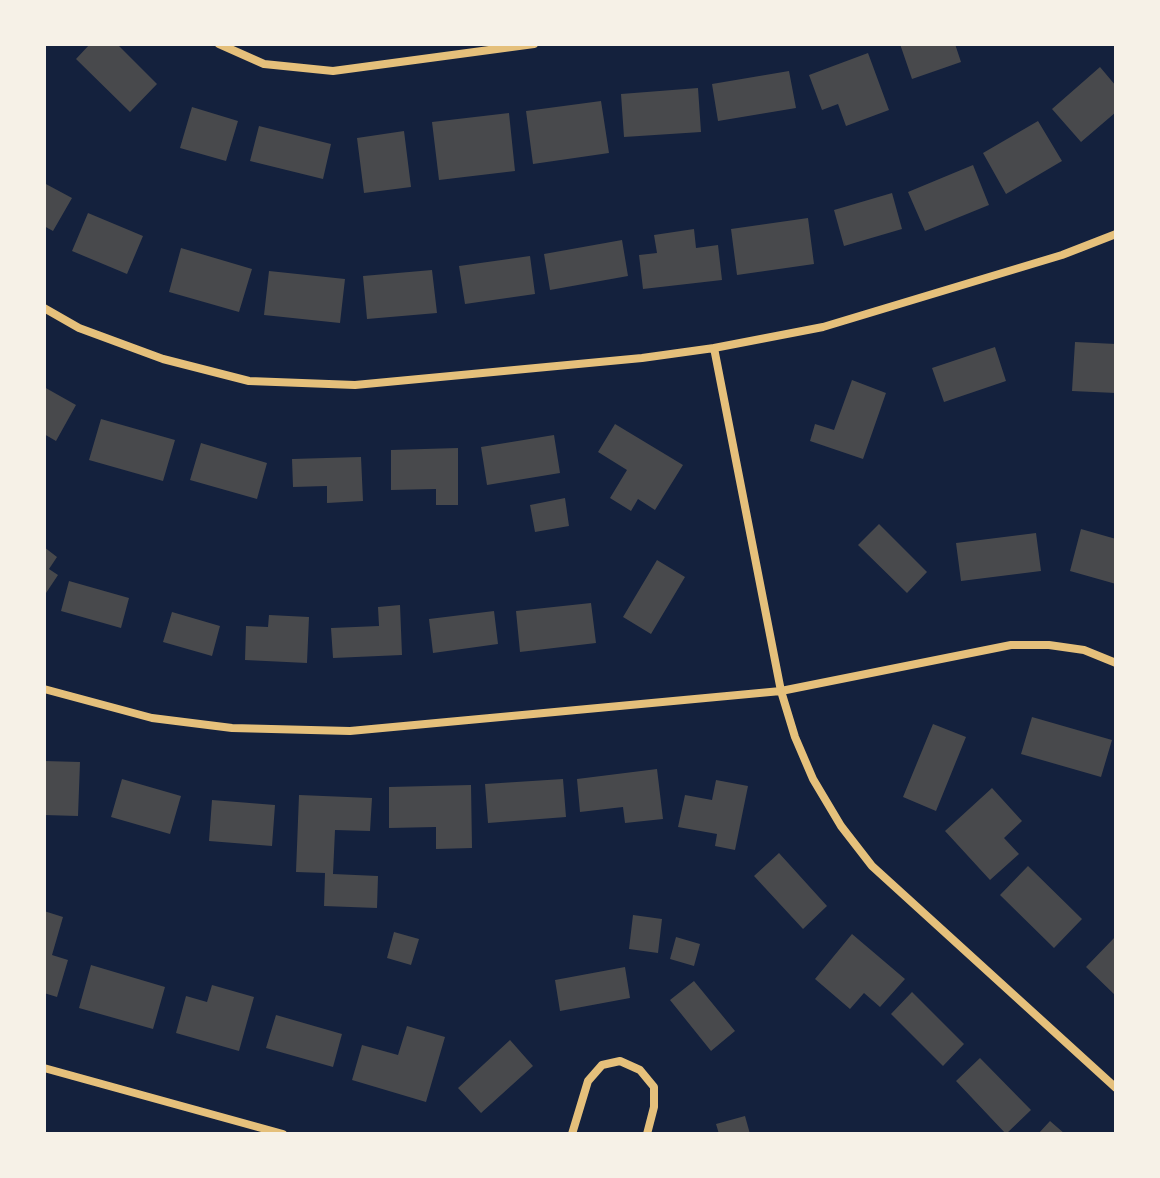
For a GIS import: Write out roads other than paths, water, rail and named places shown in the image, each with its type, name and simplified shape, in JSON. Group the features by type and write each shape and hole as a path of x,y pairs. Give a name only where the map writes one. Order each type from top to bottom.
{"street":[{"path":"219,44 264,64 333,71 534,44"},
{"path":"44,308 79,328 163,359 249,381 355,385 642,358 823,327 1062,255 1116,234"},
{"path":"714,348 781,691 795,737 813,779 841,826 872,866 1116,1088"},
{"path":"44,689 152,718 232,728 350,731 781,691 1011,645 1049,645 1084,650 1116,663"},
{"path":"572,1134 588,1081 602,1065 620,1061 640,1070 654,1087 654,1107 647,1134"},
{"path":"44,1068 283,1134"}]}
